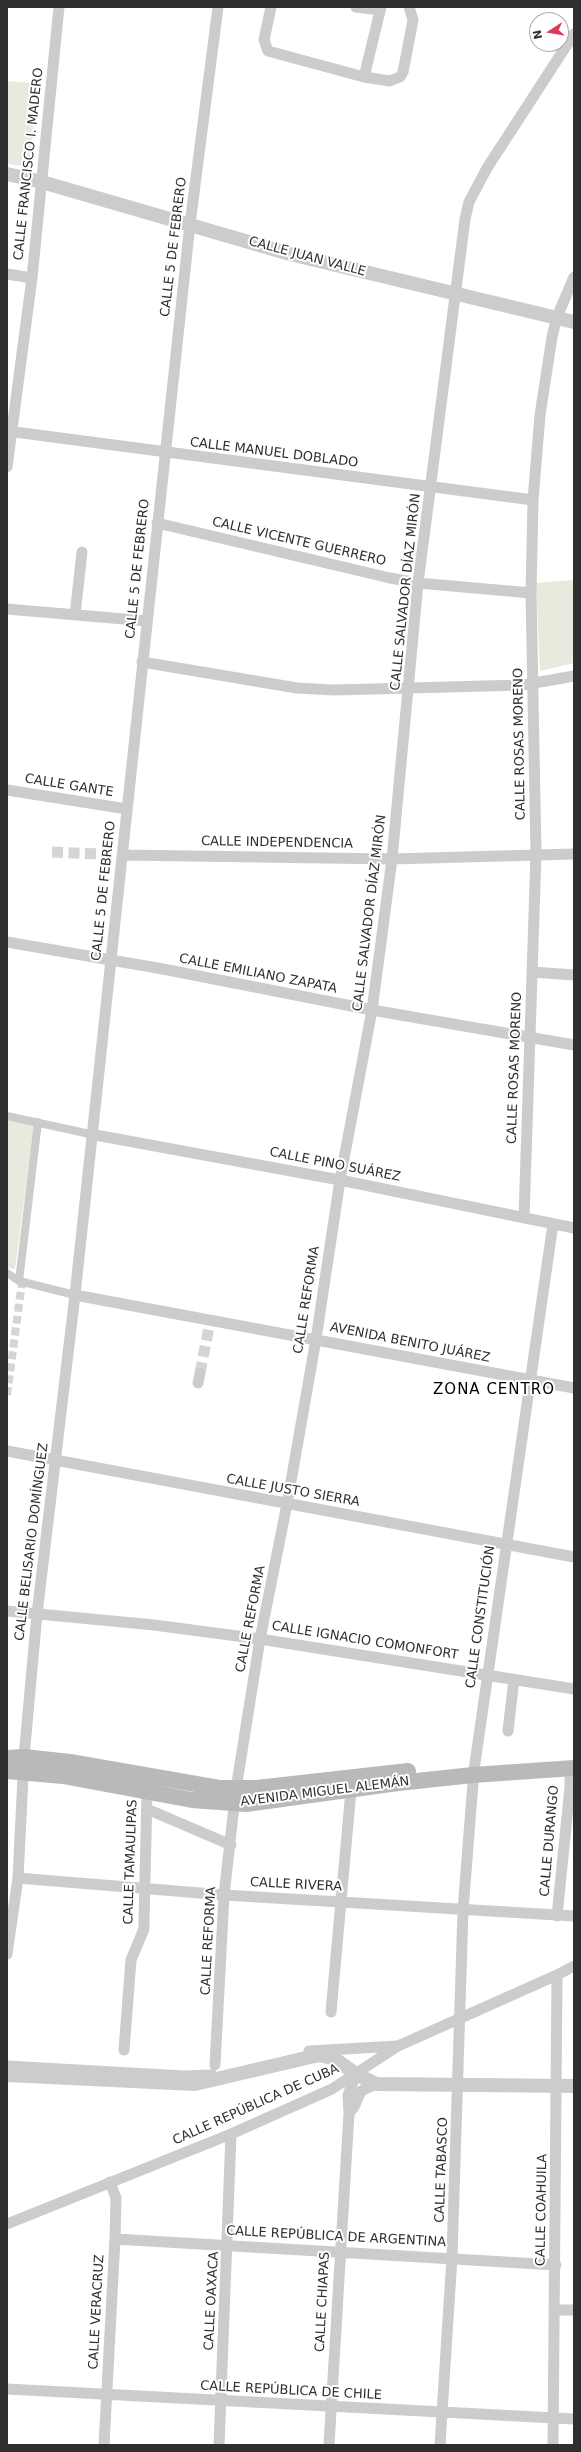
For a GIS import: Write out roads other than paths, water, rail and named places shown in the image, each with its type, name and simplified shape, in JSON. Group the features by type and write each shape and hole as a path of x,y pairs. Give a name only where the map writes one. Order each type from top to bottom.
{"main road":[{"name":"AVENIDA MIGUEL ALEMÁN","path":"7,1758 63,1776 147,1793 192,1800 474,1770 573,1765"},
{"name":"AVENIDA MIGUEL ALEMÁN","path":"7,1771 24,1764 70,1762 199,1786 256,1803 351,1790 474,1770"}],"street":[{"name":"CALLE FRANCISCO I. MADERO","path":"7,467 10,431 32,278 59,7"},
{"name":"CALLE 5 DE FEBRERO","path":"90,1134 123,855 142,662 190,224 218,7"},
{"path":"271,7 264,40 268,51 364,77 390,81 400,77 413,20 409,7"},
{"path":"356,7 381,9 364,77"},
{"name":"CALLE SALVADOR DÍAZ MIRÓN","path":"340,1180 372,1010 392,859 418,583 465,220 478,183 574,34"},
{"name":"CALLE JUAN VALLE","path":"7,174 42,182 290,254 574,322"},
{"path":"7,274 32,278"},
{"name":"CALLE ROSAS MORENO","path":"524,1217 536,854 534,684 531,593 533,500 540,415 546,366 557,318 574,277"},
{"name":"CALLE MANUEL DOBLADO","path":"10,431 533,500"},
{"name":"CALLE VICENTE GUERRERO","path":"157,523 390,578 418,583 531,593"},
{"path":"75,615 82,552"},
{"path":"7,609 147,621"},
{"path":"142,662 297,688 334,690 409,690 534,684 574,676"},
{"name":"CALLE GANTE","path":"7,790 127,809"},
{"name":"CALLE INDEPENDENCIA","path":"123,855 278,856 392,859 574,854"},
{"name":"CALLE EMILIANO ZAPATA","path":"7,942 111,960 372,1010 574,1045"},
{"path":"532,972 574,975"},
{"path":"7,1116 90,1134"},
{"path":"19,1281 38,1122"},
{"name":"CALLE PINO SUÁREZ","path":"90,1134 340,1180 574,1228"},
{"name":"CALLE BELISARIO DOMÍNGUEZ","path":"7,1954 18,1878 24,1764 37,1614 75,1295 90,1134"},
{"name":"CALLE REFORMA","path":"215,2066 224,1895 236,1796 260,1639 287,1504 316,1339 340,1180"},
{"name":"CALLE CONSTITUCIÓN","path":"460,2017 464,1910 474,1770 505,1544 553,1224"},
{"path":"7,1273 19,1281 75,1295"},
{"name":"AVENIDA BENITO JUÁREZ","path":"75,1295 210,1324 316,1339 574,1388"},
{"name":"CALLE JUSTO SIERRA","path":"7,1451 55,1462 574,1556"},
{"name":"CALLE IGNACIO COMONFORT","path":"7,1611 154,1625 260,1639 574,1689"},
{"path":"508,1731 514,1679"},
{"name":"CALLE DURANGO","path":"557,1916 573,1765"},
{"path":"331,2012 351,1790"},
{"name":"CALLE TAMAULIPAS","path":"124,2050 131,1960 144,1929 147,1793"},
{"path":"147,1809 231,1844"},
{"name":"CALLE RIVERA","path":"18,1878 224,1895 574,1916"},
{"name":"CALLE REPÚBLICA DE CUBA","path":"7,2224 231,2134 332,2089 398,2046 574,1966"},
{"name":"CALLE COAHUILA","path":"553,2445 558,2086 557,1975"},
{"name":"CALLE TABASCO","path":"440,2445 452,2257 459,2085 460,2017"},
{"path":"7,2066 201,2076 319,2049 398,2046"},
{"path":"7,2075 195,2084 319,2055 335,2059 356,2074 376,2084 574,2086"},
{"name":"CALLE CHIAPAS","path":"330,2445 349,2113 348,2095 356,2074"},
{"name":"CALLE CHIAPAS","path":"349,2113 354,2107 361,2091 376,2084"},
{"name":"CALLE OAXACA","path":"219,2445 228,2245 231,2134"},
{"name":"CALLE VERACRUZ","path":"104,2445 116,2198 110,2182"},
{"name":"CALLE REPÚBLICA DE ARGENTINA","path":"115,2239 452,2257 556,2265"},
{"path":"554,2310 574,2310"},
{"name":"CALLE REPÚBLICA DE CHILE","path":"7,2389 574,2419"}],"tunnel":[{"path":"52,852 123,855"},
{"path":"7,1395 22,1282"},
{"path":"200,1373 209,1327"}],"district":[{"name":"ZONA CENTRO","path":"494,1390"}]}
